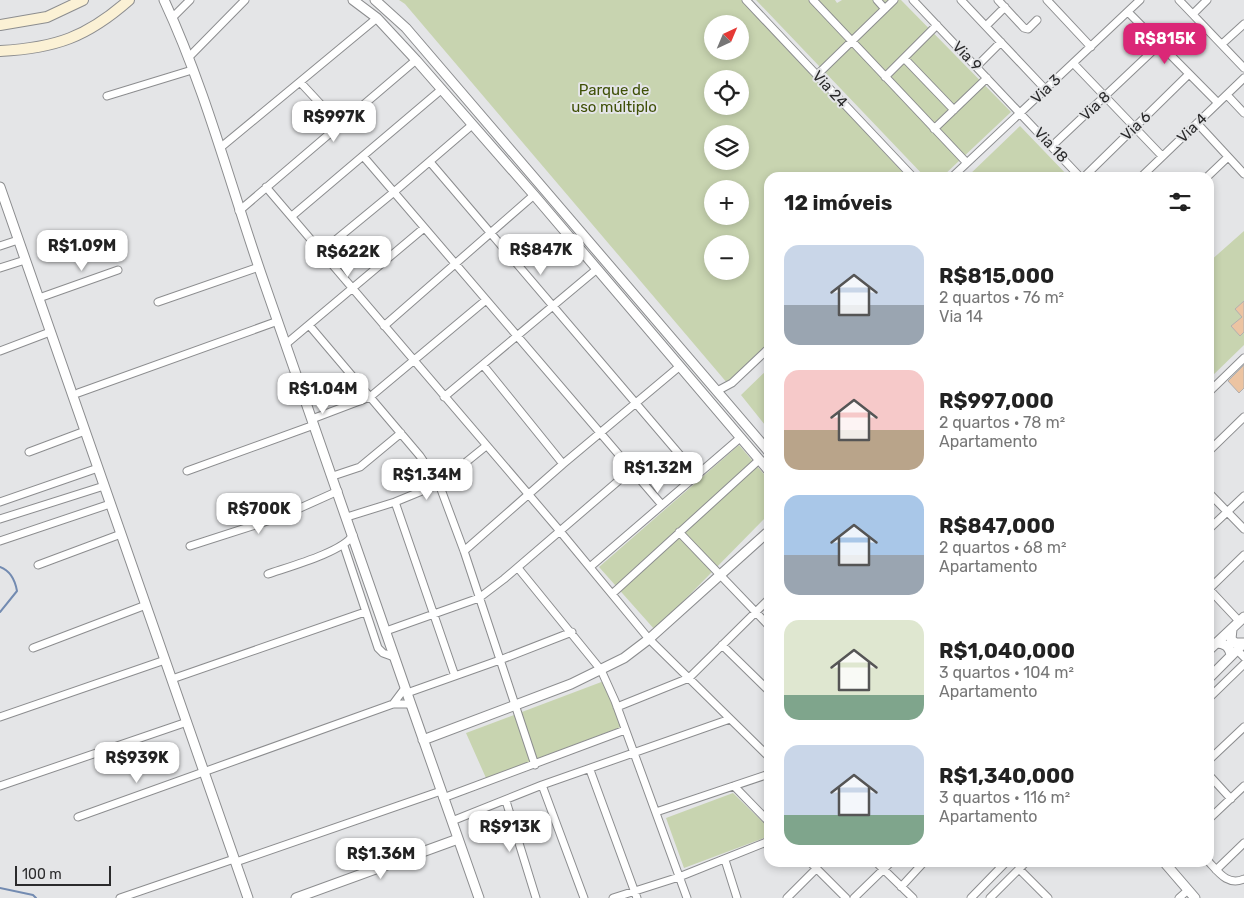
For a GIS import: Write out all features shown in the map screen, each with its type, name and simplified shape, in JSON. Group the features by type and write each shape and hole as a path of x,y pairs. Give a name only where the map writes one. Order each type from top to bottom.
{"main road":[{"path":"0,25 47,17 82,0"},
{"path":"0,51 30,49 59,42 84,33 108,18 129,0"}],"street":[{"path":"164,0 188,58 220,148 239,211 479,898"},
{"path":"172,18 190,0"},
{"path":"188,58 246,0"},
{"path":"353,0 378,18 442,89 764,466"},
{"path":"375,0 406,28 764,446"},
{"name":"Via 24","path":"746,0 908,172"},
{"path":"813,0 967,163"},
{"path":"876,0 885,9"},
{"path":"817,75 894,0"},
{"name":"Via 9","path":"913,0 1021,113"},
{"path":"961,0 1046,90"},
{"path":"998,0 1026,29 1037,20"},
{"path":"1047,0 1091,47"},
{"path":"1179,0 1244,68"},
{"path":"1193,14 1207,0"},
{"name":"Via 3","path":"957,172 1128,12 1137,1"},
{"path":"986,26 1005,7"},
{"path":"1128,12 1218,103"},
{"path":"220,148 378,18"},
{"path":"1222,44 1244,24"},
{"path":"885,77 937,25"},
{"path":"977,66 1002,42"},
{"name":"Via 8","path":"1052,146 1160,44"},
{"path":"904,58 954,110"},
{"path":"239,211 416,60"},
{"path":"1073,63 1162,156"},
{"path":"107,96 192,70"},
{"name":"Via 6","path":"1088,172 1189,74"},
{"path":"934,129 987,78"},
{"name":"Via 4","path":"1146,172 1244,78"},
{"path":"300,82 339,124"},
{"path":"292,216 442,89"},
{"path":"1226,95 1244,113"},
{"name":"Via 18","path":"1021,113 1076,172"},
{"path":"1196,123 1244,174"},
{"path":"321,252 472,125"},
{"path":"363,156 662,505"},
{"path":"1212,172 1228,157"},
{"path":"430,162 697,475"},
{"path":"266,187 559,530 649,639 764,752"},
{"path":"1,193 248,898"},
{"path":"384,326 534,195"},
{"path":"286,344 424,228"},
{"path":"0,246 18,240"},
{"path":"0,268 25,260"},
{"path":"158,302 259,267"},
{"path":"444,397 518,337 552,305 596,269"},
{"path":"39,298 118,270"},
{"path":"186,472 313,422 370,397 486,300"},
{"path":"641,320 649,313"},
{"path":"78,393 278,321"},
{"path":"309,325 420,456 439,484 464,551 534,765"},
{"path":"0,350 50,332"},
{"path":"718,391 732,383 764,353"},
{"path":"1214,387 1244,358"},
{"path":"483,365 563,464"},
{"path":"464,551 599,433 680,366"},
{"path":"1214,446 1244,417"},
{"path":"29,452 85,431"},
{"path":"333,476 360,467 401,434"},
{"path":"590,567 740,438"},
{"path":"347,517 395,502 439,484 486,446"},
{"path":"612,594 759,460"},
{"path":"0,502 98,468"},
{"path":"386,631 479,598 518,568 559,530 631,470"},
{"path":"0,519 104,486"},
{"path":"190,546 280,517 338,491"},
{"path":"1214,524 1244,496"},
{"path":"1214,498 1244,529"},
{"path":"395,502 455,676"},
{"path":"0,541 110,504"},
{"path":"680,532 764,621"},
{"path":"38,565 121,534"},
{"path":"268,574 344,546 353,535"},
{"path":"423,740 572,684 624,658 649,639 764,537"},
{"path":"344,546 378,648 383,653 394,657"},
{"path":"1214,584 1244,555"},
{"path":"518,568 601,670 617,707 632,753 656,812 687,898"},
{"path":"1214,594 1242,619 1216,643"},
{"path":"617,707 689,678 764,604"},
{"path":"33,648 146,605"},
{"path":"172,679 365,612"},
{"path":"1232,629 1231,639 1240,650"},
{"path":"393,704 406,691 455,676 572,632"},
{"path":"1216,643 1240,650"},
{"path":"722,645 764,686"},
{"path":"1214,673 1240,650"},
{"path":"0,717 164,660"},
{"path":"1214,693 1244,664"},
{"path":"78,817 393,704 410,704"},
{"path":"452,821 542,786 730,719"},
{"path":"0,786 187,722"},
{"path":"1214,755 1244,727"},
{"path":"120,898 534,765 625,730"},
{"path":"590,770 637,898"},
{"path":"656,812 764,776"},
{"path":"1214,780 1230,798"},
{"path":"542,786 584,898"},
{"path":"734,786 764,817"},
{"path":"1214,814 1244,786"},
{"path":"506,801 536,898"},
{"path":"296,898 458,839"},
{"path":"613,898 679,877 764,843"},
{"path":"1216,870 1244,843"},
{"path":"725,860 737,898"},
{"path":"881,867 913,898"},
{"path":"854,898 887,867"},
{"path":"901,887 919,867"},
{"path":"972,898 1001,867"},
{"path":"1168,867 1195,898"},
{"path":"1213,867 1232,882 1244,879"},
{"path":"787,898 816,869 846,898"},
{"path":"990,898 1019,869 1048,898"},
{"path":"1179,898 1188,890"}],"green space":[{"name":"Parque de uso múltiplo","path":"399,0 742,0 902,172 764,172 764,347 728,384 405,4"},
{"path":"756,0 835,0 837,3 842,0 901,0 1011,112 947,172 920,172"},
{"path":"1020,126 1064,172 972,172"},
{"path":"1244,231 1244,345 1214,374 1214,258"},
{"path":"764,373 764,424 741,395"},
{"path":"739,445 764,474 764,519 655,630 599,567"},
{"path":"604,681 621,727 486,778 466,733"},
{"path":"733,793 764,823 764,838 684,868 666,818"}],"building":[{"path":"1244,301 1244,332 1240,336 1231,326 1242,317 1235,309"},
{"path":"1244,365 1244,388 1239,393 1228,381"}],"waterway":[{"path":"0,567 12,576 17,591 0,612"},
{"path":"0,888 33,895 36,898"}]}
